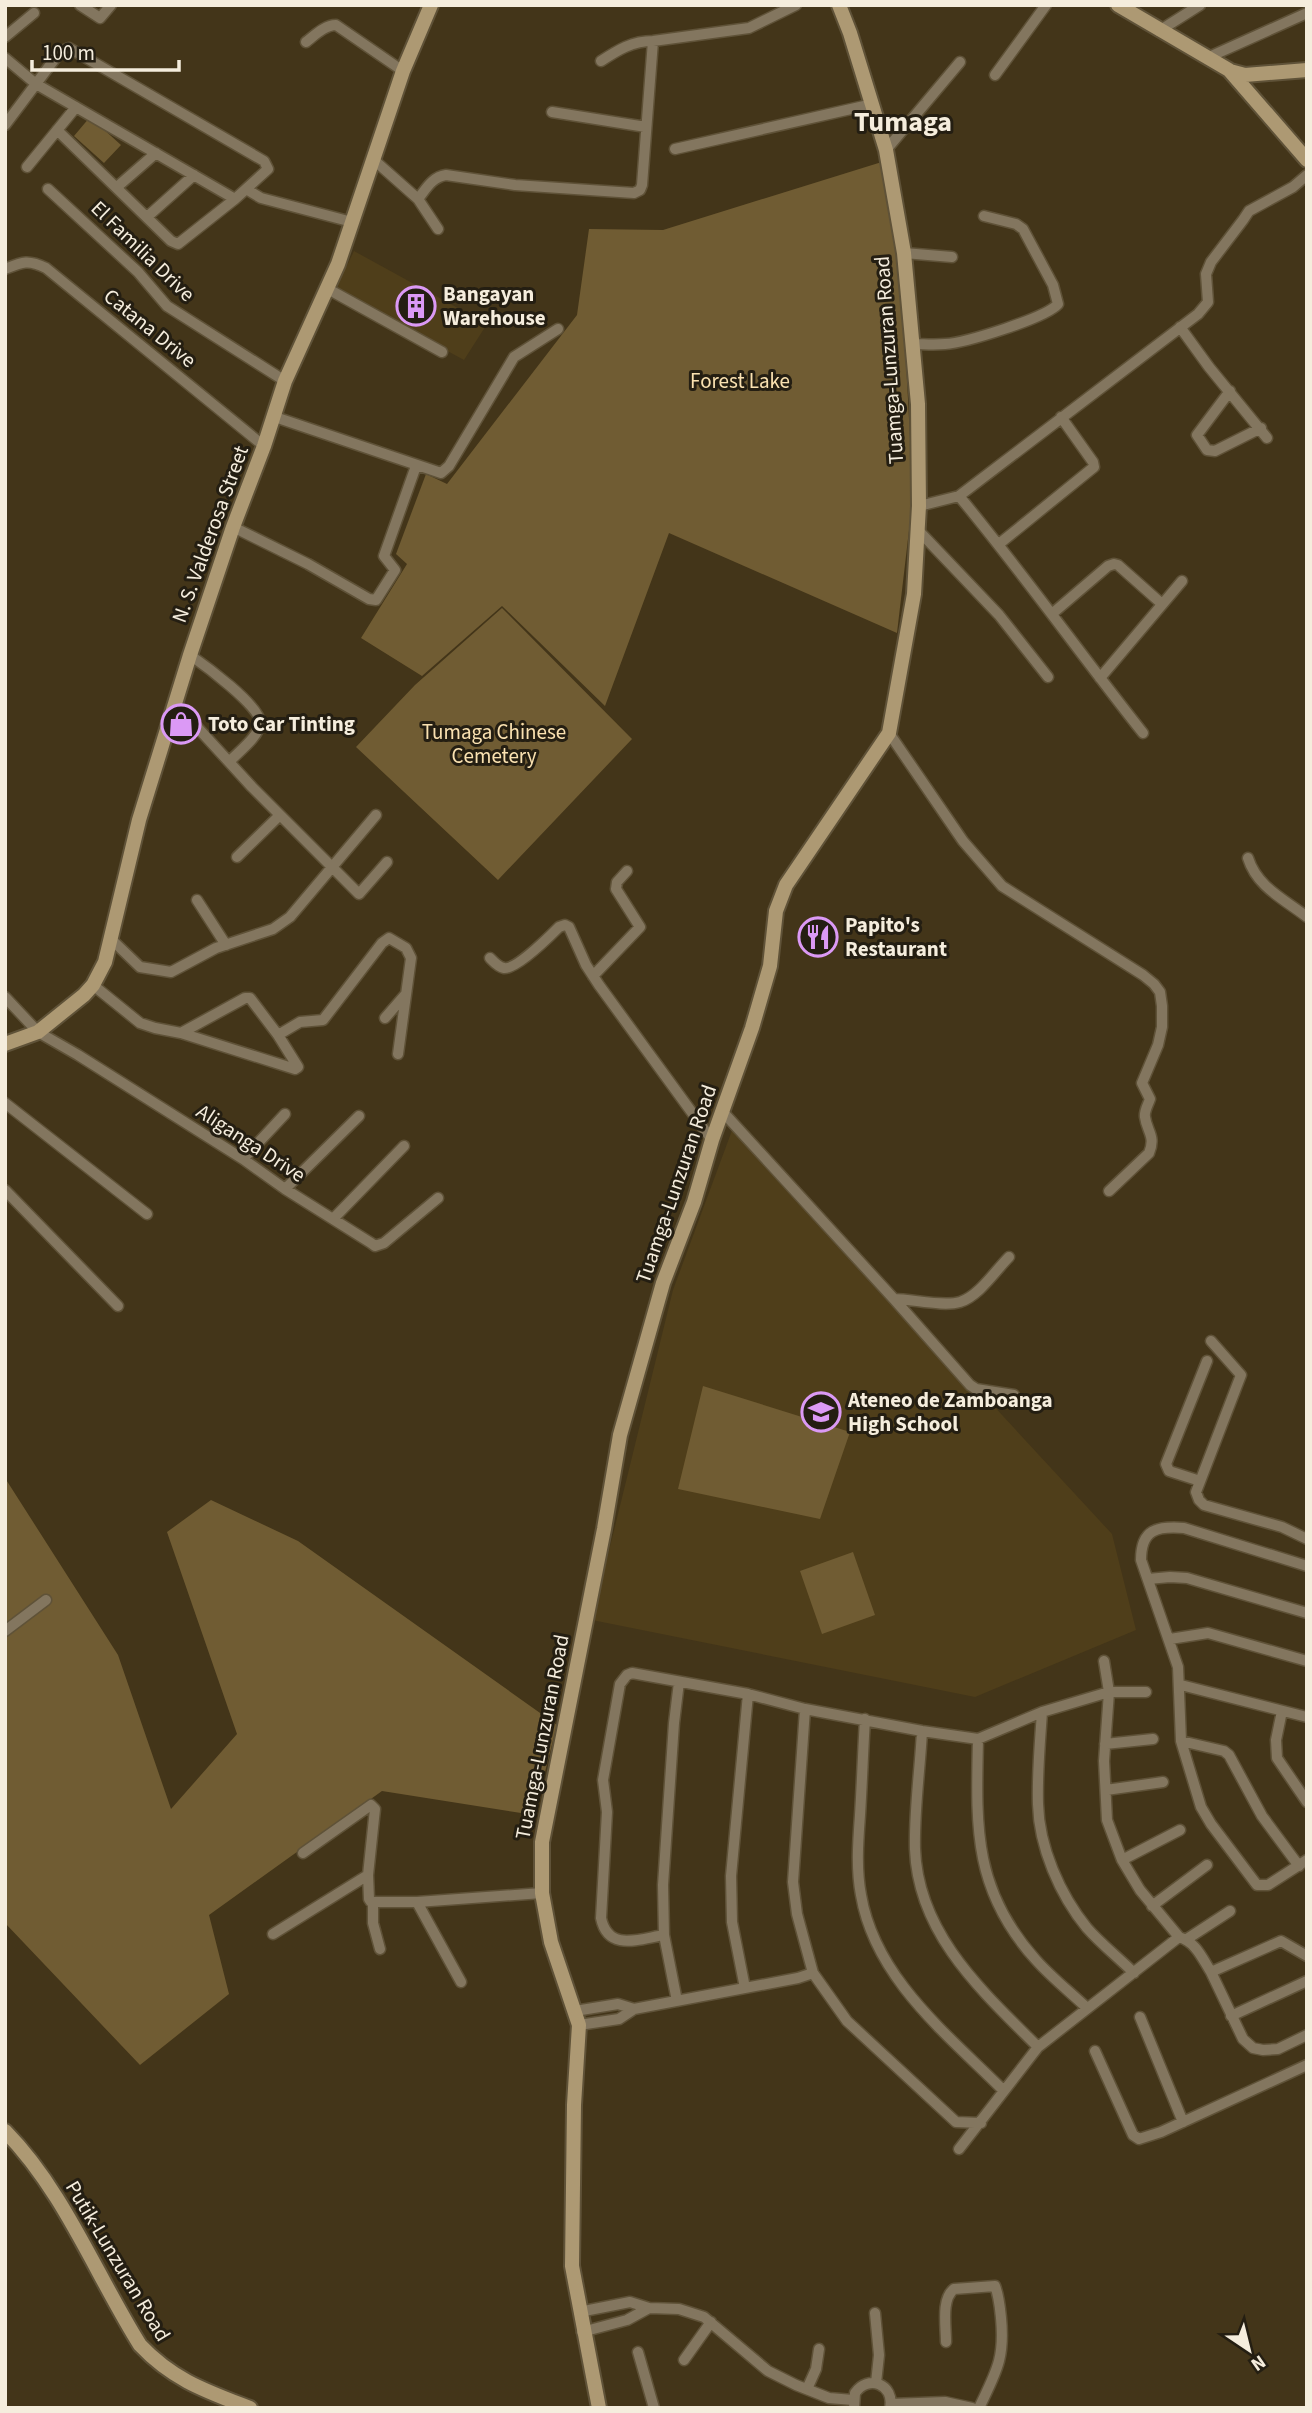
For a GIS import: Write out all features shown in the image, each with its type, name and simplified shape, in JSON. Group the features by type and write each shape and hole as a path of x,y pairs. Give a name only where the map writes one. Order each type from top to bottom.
{"street":[{"path":"80,5 100,18 111,5"},
{"name":"N. S. Valderosa Street","path":"5,1044 38,1032 93,985 105,962 139,820 233,527 275,417 285,381 328,289 403,71 431,5"},
{"path":"601,61 639,41 749,28 796,5"},
{"name":"Tuamga-Lunzuran Road","path":"598,2408 572,2266 577,2018 551,1942 542,1893 542,1842 604,1530 620,1435 663,1283 694,1202 712,1140 752,1028 770,966 776,911 786,885 889,733 914,594 919,506 918,404 904,253 887,150 839,5"},
{"path":"995,75 1046,5"},
{"path":"1118,5 1229,70 1245,75 1307,70"},
{"path":"1159,31 1200,5"},
{"path":"5,37 34,13"},
{"path":"1209,57 1307,13"},
{"path":"306,41 330,25 336,25 403,71"},
{"path":"418,200 433,180 446,175 515,186 634,193 640,190 653,41"},
{"path":"5,125 60,52 69,48 264,161 268,169 178,244 171,241 57,130"},
{"path":"5,58 36,84 235,199"},
{"path":"887,150 960,62"},
{"path":"1229,70 1307,160"},
{"path":"675,149 873,104"},
{"path":"27,167 76,107"},
{"path":"552,112 646,127"},
{"path":"117,187 156,153"},
{"path":"374,160 418,200 438,229"},
{"path":"146,216 194,174"},
{"path":"919,506 959,496 1198,314 1208,302 1206,274 1211,262 1249,211 1293,187 1307,174"},
{"name":"El Familia Drive","path":"48,189 138,272 167,306 285,381"},
{"path":"246,189 261,198 352,222"},
{"path":"912,344 944,345 963,341 1030,320 1058,304 1053,285 1023,229 1016,224 984,216"},
{"path":"904,253 952,257"},
{"name":"Catana Drive","path":"5,269 22,262 34,262 46,268 264,446"},
{"path":"328,289 442,352"},
{"path":"1180,327 1267,438"},
{"path":"275,417 438,473 444,471 514,356 558,330"},
{"path":"1230,391 1197,435 1207,450 1215,451 1261,428"},
{"path":"999,544 1094,467 1093,461 1061,417"},
{"path":"233,527 308,564 369,599 376,600 395,570 384,556 416,466"},
{"path":"959,496 1053,613 1143,733"},
{"path":"917,529 999,615 1048,677"},
{"path":"1053,613 1108,566 1114,564 1162,604"},
{"path":"1100,678 1182,582"},
{"path":"190,655 215,671 259,717 260,724 255,734 229,762"},
{"path":"176,703 229,762 359,894 387,862"},
{"path":"889,733 963,841 1002,886 1143,975 1160,992 1162,1027 1158,1045 1142,1080 1150,1099 1145,1117 1152,1133 1152,1147 1109,1191"},
{"path":"237,857 280,815"},
{"path":"111,939 140,967 171,972 226,945 273,929 283,923 376,815"},
{"path":"1248,858 1252,872 1259,881 1307,917"},
{"path":"593,976 640,927 615,889 617,882 627,871"},
{"path":"197,900 226,945"},
{"path":"490,958 499,966 509,968 565,925 573,932 593,976 712,1140"},
{"path":"278,1035 300,1022 323,1020 382,943 389,939 405,948 411,958 398,1054"},
{"path":"93,985 140,1023 297,1069 298,1064 250,998 245,998 180,1033"},
{"path":"385,1018 405,994"},
{"name":"Aliganga Drive","path":"5,997 38,1032 243,1159 371,1243 381,1245 438,1198"},
{"path":"5,1103 147,1214"},
{"path":"722,1111 970,1385 976,1389 1014,1395"},
{"path":"243,1159 285,1114"},
{"path":"285,1189 359,1116"},
{"path":"333,1219 404,1146"},
{"path":"5,1190 118,1306"},
{"path":"894,1299 952,1303 963,1301 1009,1257"},
{"path":"1211,1341 1241,1375 1200,1480 1196,1492 1199,1500 1204,1505 1282,1527 1307,1539"},
{"path":"1200,1480 1169,1471 1166,1464 1207,1361"},
{"path":"1181,1741 1224,1751 1230,1755 1262,1816 1303,1863 1265,1887 1257,1885 1201,1807 1181,1741 1181,1685 1178,1667 1141,1560 1142,1544 1147,1535 1165,1527 1184,1528 1307,1566"},
{"path":"1148,1579 1187,1578 1307,1613"},
{"path":"5,1631 46,1600"},
{"path":"1170,1639 1208,1633 1307,1661"},
{"path":"1104,1661 1109,1692 1104,1761 1107,1820 1122,1860 1152,1906 1198,1950 1243,2039 1253,2048 1263,2050 1278,2049 1307,2035"},
{"path":"664,1935 617,1940 608,1935 601,1918 607,1812 603,1780 620,1684 632,1673 748,1694 805,1709 978,1739 1042,1712 1109,1692 1146,1692"},
{"path":"677,2001 664,1935 663,1885 679,1682"},
{"path":"1181,1685 1307,1717"},
{"path":"745,1988 732,1922 731,1876 748,1694"},
{"path":"805,1709 793,1882 796,1914 813,1973 847,2021 956,2122 981,2123"},
{"path":"1282,1711 1276,1740 1277,1758 1307,1802"},
{"path":"1042,1712 1038,1807 1048,1856 1070,1903 1088,1929 1134,1973"},
{"path":"865,1719 858,1857 861,1896 869,1925 882,1955 913,1999 1003,2090"},
{"path":"922,1731 915,1849 919,1880 928,1910 957,1963 1038,2047"},
{"path":"978,1739 978,1836 983,1865 993,1894 1006,1919 1037,1961 1087,2008"},
{"path":"1105,1744 1153,1739"},
{"path":"1106,1790 1163,1782"},
{"path":"303,1853 369,1805 373,1805 375,1810 368,1875 369,1899 373,1903 373,1923 380,1949"},
{"path":"1122,1860 1180,1830"},
{"path":"1152,1906 1207,1865"},
{"path":"273,1934 368,1875"},
{"path":"373,1903 542,1893"},
{"path":"417,1902 461,1982"},
{"path":"958,2149 1038,2047 1183,1938 1230,1911"},
{"path":"1211,1972 1281,1941 1307,1956"},
{"path":"577,2018 619,2020 634,2009 813,1973"},
{"path":"1231,2016 1307,1981"},
{"path":"577,2018 618,2004 634,2009"},
{"path":"1140,2017 1183,2122"},
{"path":"1095,2051 1136,2138 1145,2139 1307,2065"},
{"name":"Putik-Lunzuran Road","path":"5,2131 33,2163 62,2208 140,2345 158,2364 179,2378 250,2408"},
{"path":"946,2342 948,2293 954,2289 995,2286 1004,2343 999,2364 979,2408"},
{"path":"579,2312 626,2302 649,2308 679,2309 704,2317 768,2371 829,2398 853,2404 858,2388 864,2384 876,2383 890,2393 891,2406 943,2405 972,2408"},
{"path":"582,2332 627,2320 649,2308"},
{"path":"876,2313 880,2355 876,2383"},
{"path":"684,2360 711,2322"},
{"path":"807,2389 816,2369 819,2349"},
{"path":"638,2352 654,2408"}],"shaded area":[{"path":"354,251 487,324 464,360 335,290"},
{"name":"Ateneo de Zamboanga High School","path":"734,1125 1112,1534 1136,1630 975,1697 592,1620 673,1290"}],"green space":[{"path":"90,117 121,145 104,163 74,136"},
{"name":"Forest Lake","path":"885,161 901,264 913,496 897,633 669,533 605,706 502,606 422,676 361,638 407,564 396,554 426,474 447,484 577,315 589,229 663,230"},
{"name":"Tumaga Chinese Cemetery","path":"502,608 632,739 498,880 356,747 415,685"},
{"path":"703,1386 850,1432 820,1519 678,1489"},
{"path":"5,1478 118,1655 171,1809 237,1734 167,1532 211,1500 298,1541 557,1725 534,1815 382,1791 209,1915 229,1994 140,2065 5,1923"},
{"path":"853,1552 875,1615 822,1634 800,1571"}],"place":[{"name":"Bangayan Warehouse","path":"416,306"},
{"name":"Toto Car Tinting","path":"181,724"},
{"name":"Papito's Restaurant","path":"818,937"},
{"name":"Ateneo de Zamboanga High School","path":"821,1412"}],"district":[{"name":"Tumaga","path":"903,121"}]}
